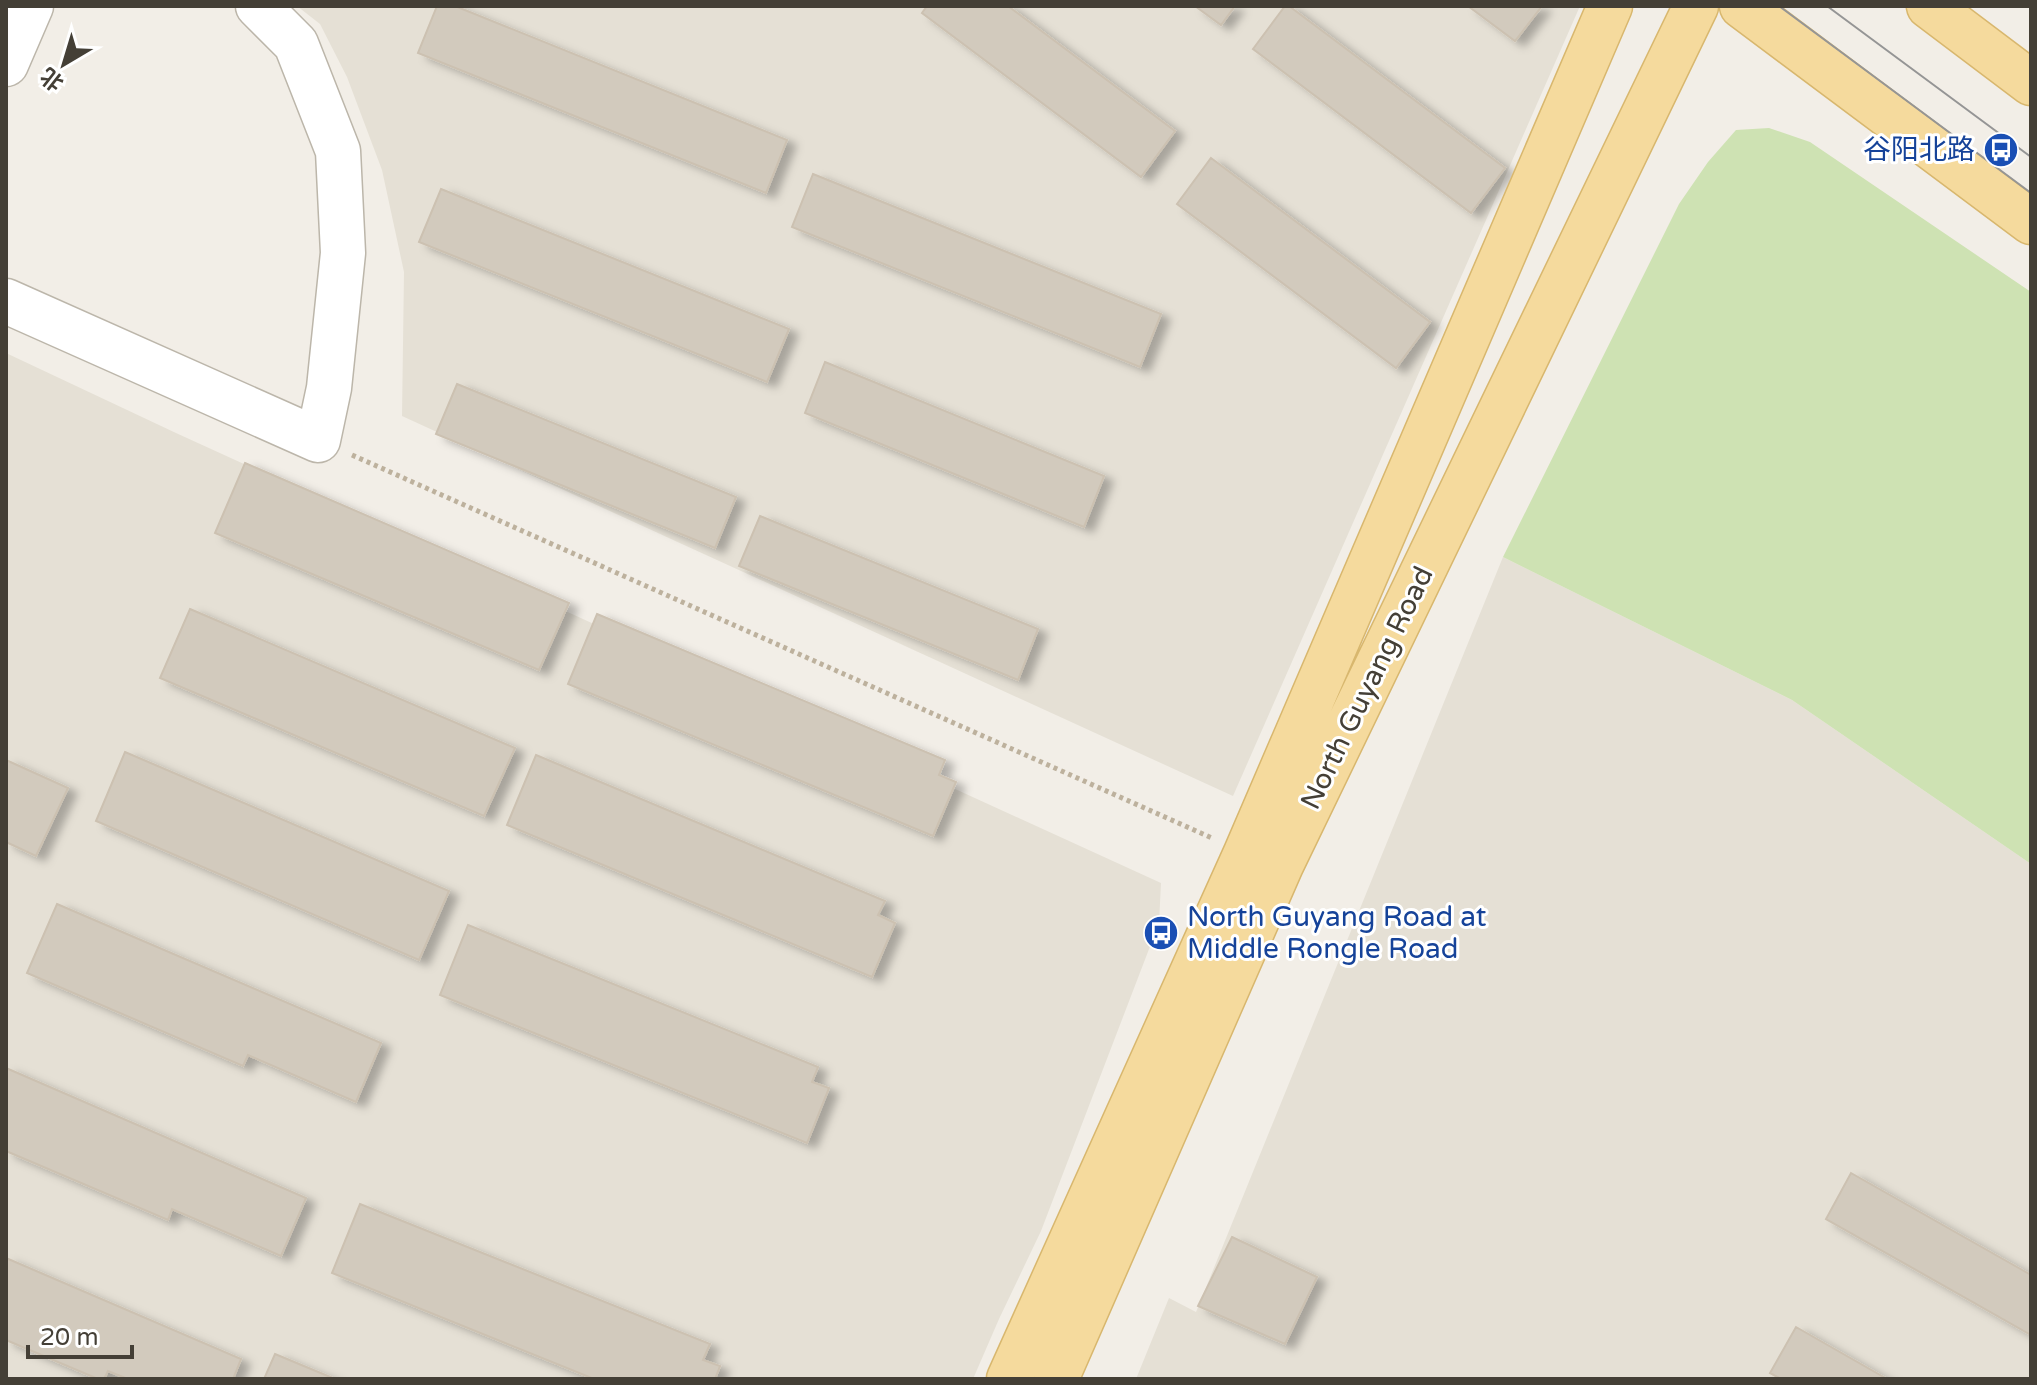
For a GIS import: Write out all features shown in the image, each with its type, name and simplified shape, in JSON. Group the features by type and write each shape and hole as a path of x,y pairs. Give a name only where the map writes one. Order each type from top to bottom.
{"main road":[{"name":"North Guyang Road","path":"1009,1379 1246,853 1610,6"},
{"name":"North Guyang Road","path":"1056,1379 1281,865 1696,6"},
{"path":"1742,6 2031,222"},
{"path":"1929,6 2031,83"}],"lane":[{"path":"6,301 318,440 329,388 343,253 338,151 296,44 258,6"}],"path":[{"path":"318,440 1246,853"}],"shaded area":[{"path":"297,6 1580,6 1233,796 402,416 404,272 382,170 347,77 320,24"},
{"path":"6,353 1161,883 1159,923 1041,1231 973,1379 6,1379"},
{"path":"1503,557 1792,700 2031,864 2031,1379 1136,1379 1169,1298 1196,1312"}],"green space":[{"path":"1769,128 1810,142 2031,292 2031,864 1792,700 1503,557 1679,204 1708,162 1736,130"}],"building":[{"path":"437,6 455,6 787,140 766,193 418,53"},
{"path":"927,6 1008,6 1175,131 1141,177 922,13"},
{"path":"1195,6 1235,6 1221,25"},
{"path":"1285,6 1505,168 1471,213 1253,49"},
{"path":"1468,6 1542,6 1515,41"},
{"path":"1211,158 1430,322 1396,368 1177,204"},
{"path":"813,174 1161,314 1140,367 792,227"},
{"path":"441,189 789,329 767,382 419,242"},
{"path":"825,362 1104,476 1084,527 805,413"},
{"path":"457,384 736,497 715,548 436,434"},
{"path":"245,463 569,603 539,670 215,533"},
{"path":"760,516 1038,629 1018,680 739,566"},
{"path":"190,609 515,748 484,816 160,678"},
{"path":"597,614 945,760 939,775 956,782 933,836 568,684"},
{"path":"125,752 449,891 419,960 96,821"},
{"path":"536,755 885,901 878,915 895,923 872,977 507,825"},
{"path":"6,760 68,788 36,856 6,842"},
{"path":"57,904 381,1043 356,1102 248,1055 243,1066 27,973"},
{"path":"468,925 818,1067 812,1082 829,1088 807,1143 440,995"},
{"path":"6,1068 306,1198 281,1256 172,1209 168,1220 6,1151"},
{"path":"1851,1173 2031,1275 2031,1335 1826,1219"},
{"path":"360,1204 710,1344 703,1360 720,1366 715,1379 594,1379 332,1273"},
{"path":"1232,1237 1317,1277 1285,1344 1198,1306"},
{"path":"6,1258 241,1359 233,1379 128,1379 108,1371 104,1379 98,1379 6,1340"},
{"path":"1796,1327 1887,1379 1781,1379 1770,1373"},
{"path":"275,1354 335,1379 264,1379"}],"tram line":[{"path":"1779,6 2031,193"},
{"path":"1827,6 2031,157"}],"place":[{"name":"谷阳北路","path":"2001,150"},
{"name":"North Guyang Road at Middle Rongle Road","path":"1161,933"}]}
